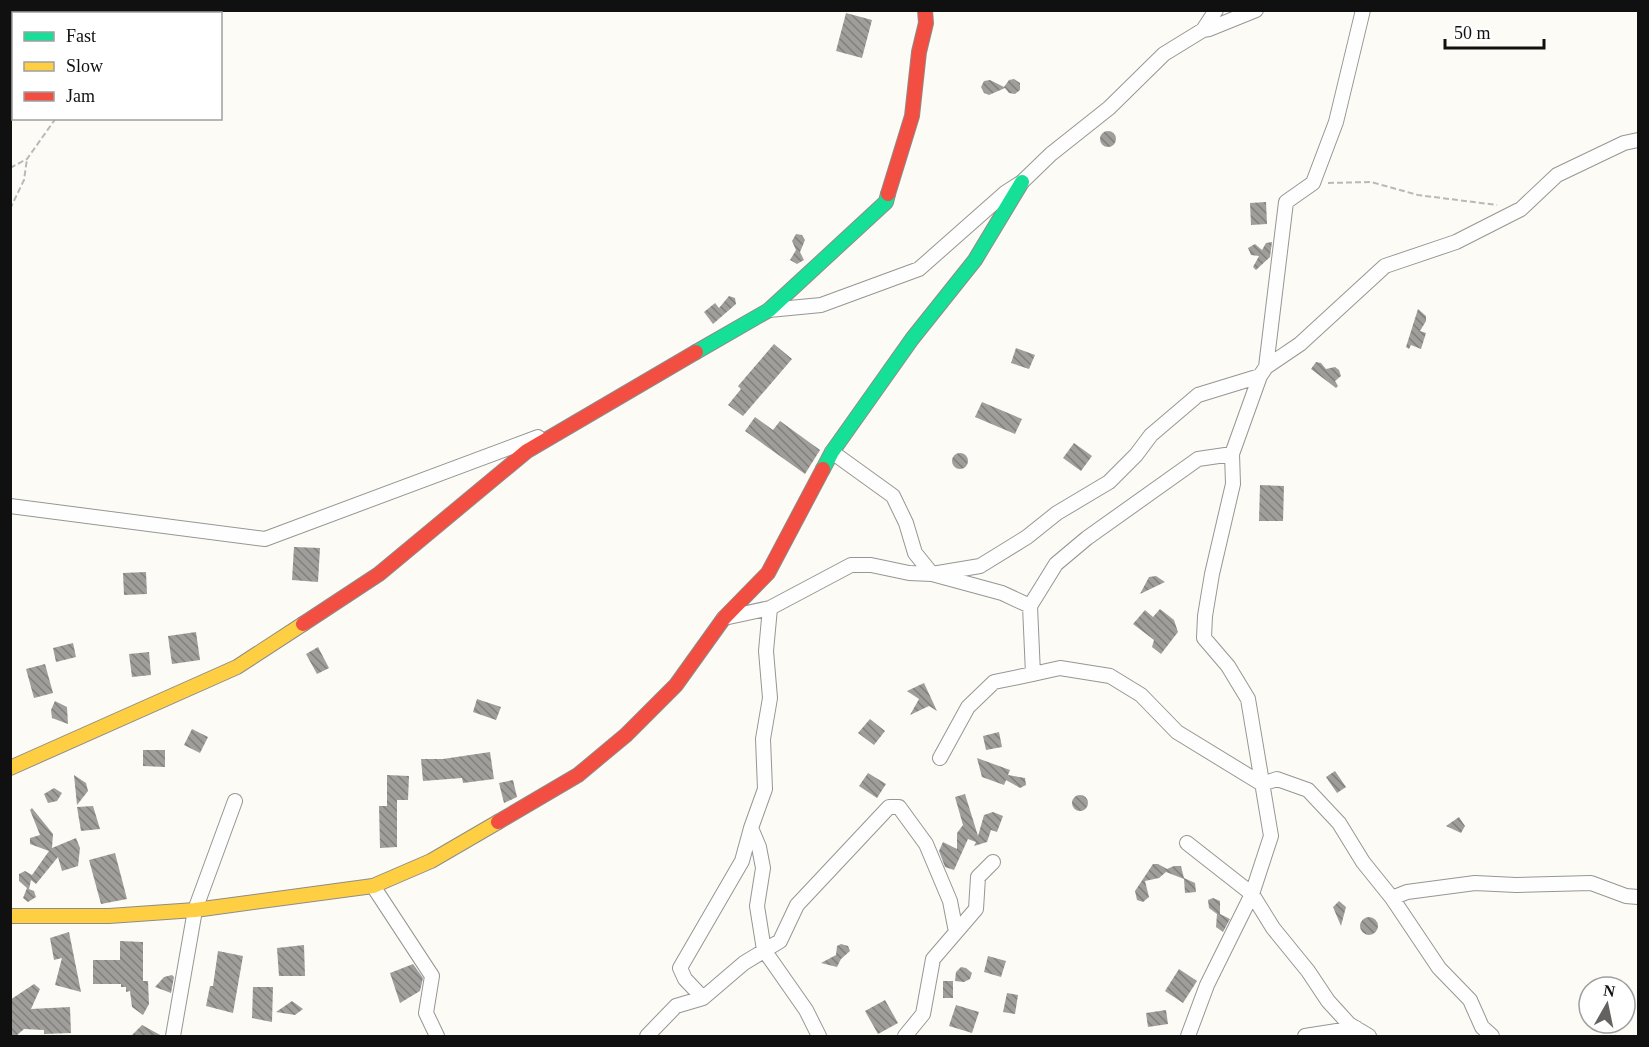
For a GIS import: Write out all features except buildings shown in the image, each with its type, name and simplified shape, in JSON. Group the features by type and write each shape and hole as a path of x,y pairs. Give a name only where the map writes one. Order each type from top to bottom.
{"street":[{"path":"1203,30 1216,10"},
{"path":"769,310 821,305 919,269 1005,193 1022,182 1051,154 1109,108 1164,54 1203,30 1256,10"},
{"path":"1188,1036 1207,985 1252,894 1271,836 1248,699 1228,666 1204,638 1205,616 1233,484 1232,454 1263,371 1286,202 1313,183 1336,122 1363,10"},
{"path":"10,768 237,667 379,574 527,452 565,427 769,310 886,202 912,116 919,52 926,15"},
{"path":"724,618 770,608 851,565 871,565 909,573 932,574 980,566 1027,537 1057,513 1109,482 1151,435 1198,395 1263,371 1300,344 1385,266 1456,242 1521,209 1557,175 1624,143 1638,140"},
{"path":"10,916 109,916 195,910 373,886 431,861 578,775 626,735 676,685 724,618 768,573 831,452 912,339 975,260 1022,182"},
{"path":"10,506 265,538 565,427"},
{"path":"831,452 893,496 906,523 915,553 932,574 1002,593 1030,606"},
{"path":"1033,674 1030,606 1056,564 1087,538 1198,459 1232,454"},
{"path":"704,998 685,979 680,968 742,861 765,789 763,739 770,698 766,651 770,608"},
{"path":"940,758 968,707 994,682 1060,669 1110,676 1141,695 1177,732 1262,784"},
{"path":"1262,784 1277,778 1308,790 1339,823 1363,862 1392,898 1439,968 1470,1000 1482,1027 1492,1036"},
{"path":"173,1036 195,910 235,801"},
{"path":"647,1036 676,1006 704,998 764,950 780,941 797,905 889,807 899,807 926,844 950,901 956,932"},
{"path":"751,828 759,847 763,868 757,906 764,950 806,1010 819,1036"},
{"path":"1187,843 1252,894 1273,928 1308,971 1328,1001 1356,1028 1369,1036"},
{"path":"905,1036 923,1014 933,959 976,909 978,877 993,862"},
{"path":"1392,898 1407,892 1475,883 1516,885 1591,883 1626,896 1638,897"},
{"path":"373,886 432,976 426,1013 437,1036"},
{"path":"1305,1036 1356,1028"}],"path":[{"path":"10,168 27,159 55,120"},
{"path":"10,209 24,180 27,159"},
{"path":"1313,183 1371,182 1418,195 1521,209"}],"traffic: fast":[{"path":"823,469 832,452 912,339 975,260 1022,182"},
{"path":"696,352 769,310 886,202 888,194"}],"traffic: slow":[{"path":"10,768 237,667 303,624"},
{"path":"10,916 109,916 195,910 373,886 431,861 498,822"}],"traffic: jam":[{"path":"888,194 912,116 919,52 926,23 925,10"},
{"path":"303,624 379,574 527,451 696,352"},
{"path":"498,822 578,775 626,735 676,685 724,618 768,573 823,469"}]}
